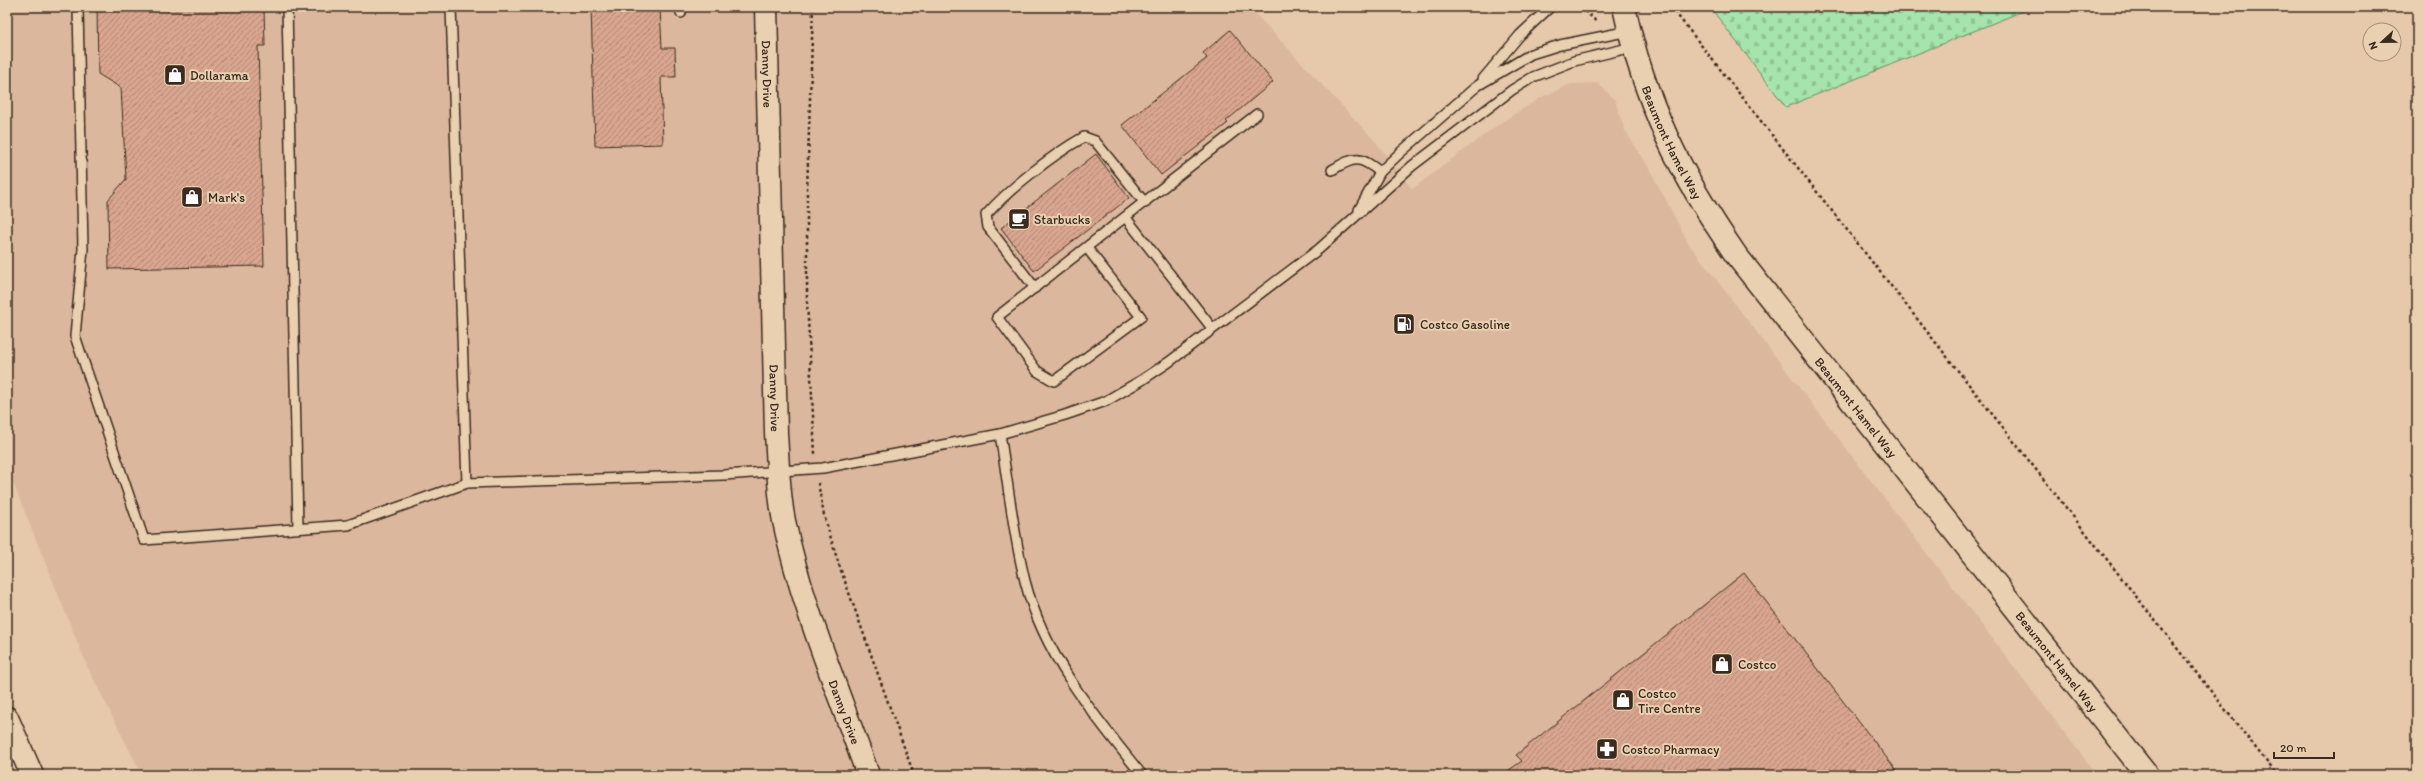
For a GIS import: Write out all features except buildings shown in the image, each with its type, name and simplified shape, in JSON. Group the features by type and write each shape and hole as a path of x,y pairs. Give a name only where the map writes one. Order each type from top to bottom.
{"main road":[{"name":"Danny Drive","path":"766,7 776,433 778,471 784,519 800,584 868,775"},
{"name":"Beaumont Hamel Way","path":"1624,7 1631,39 1647,95 1660,126 1703,207 1736,255 2147,775"},
{"path":"7,718 32,775"}],"lane":[{"path":"78,7 83,248 75,336 144,540 298,527 348,525 467,483 824,468 1000,434 1106,401 1142,380 1319,249 1412,166 1517,86 1533,77 1631,39"},
{"path":"287,7 298,527"},
{"path":"451,7 460,317 467,483"},
{"path":"1355,216 1380,172 1477,86 1520,35 1550,7"},
{"path":"1477,86 1531,54 1560,45 1631,39"},
{"path":"1087,248 1141,317 1054,381 1037,371 997,318 1257,114"},
{"path":"1035,288 988,227 986,215 996,203 1066,147 1084,137 1095,141 1145,203"},
{"path":"1332,170 1346,162 1356,159 1363,159 1380,172"},
{"path":"1126,218 1212,328"},
{"path":"1000,434 1025,582 1038,619 1050,646 1071,681 1108,733 1142,775"}],"path":[{"path":"813,7 806,190 808,300 813,430"},
{"path":"1580,7 1594,19 1597,26"},
{"path":"1671,7 2277,775"},
{"path":"819,493 838,562 914,775"}],"shaded area":[{"path":"7,7 1249,7 1376,142 1412,189 1503,121 1542,97 1571,84 1598,83 1615,100 1625,130 1648,166 1689,244 2097,775 142,775 88,668 7,468"}],"green space":[{"path":"1710,7 2033,7 1786,107"}],"place":[{"name":"Dollarama","path":"175,75"},
{"name":"Mark's","path":"192,197"},
{"name":"Starbucks","path":"1019,219"},
{"name":"Costco Gasoline","path":"1404,324"},
{"name":"Costco","path":"1722,664"},
{"name":"Costco Tire Centre","path":"1623,700"},
{"name":"Costco Pharmacy","path":"1607,749"}]}
